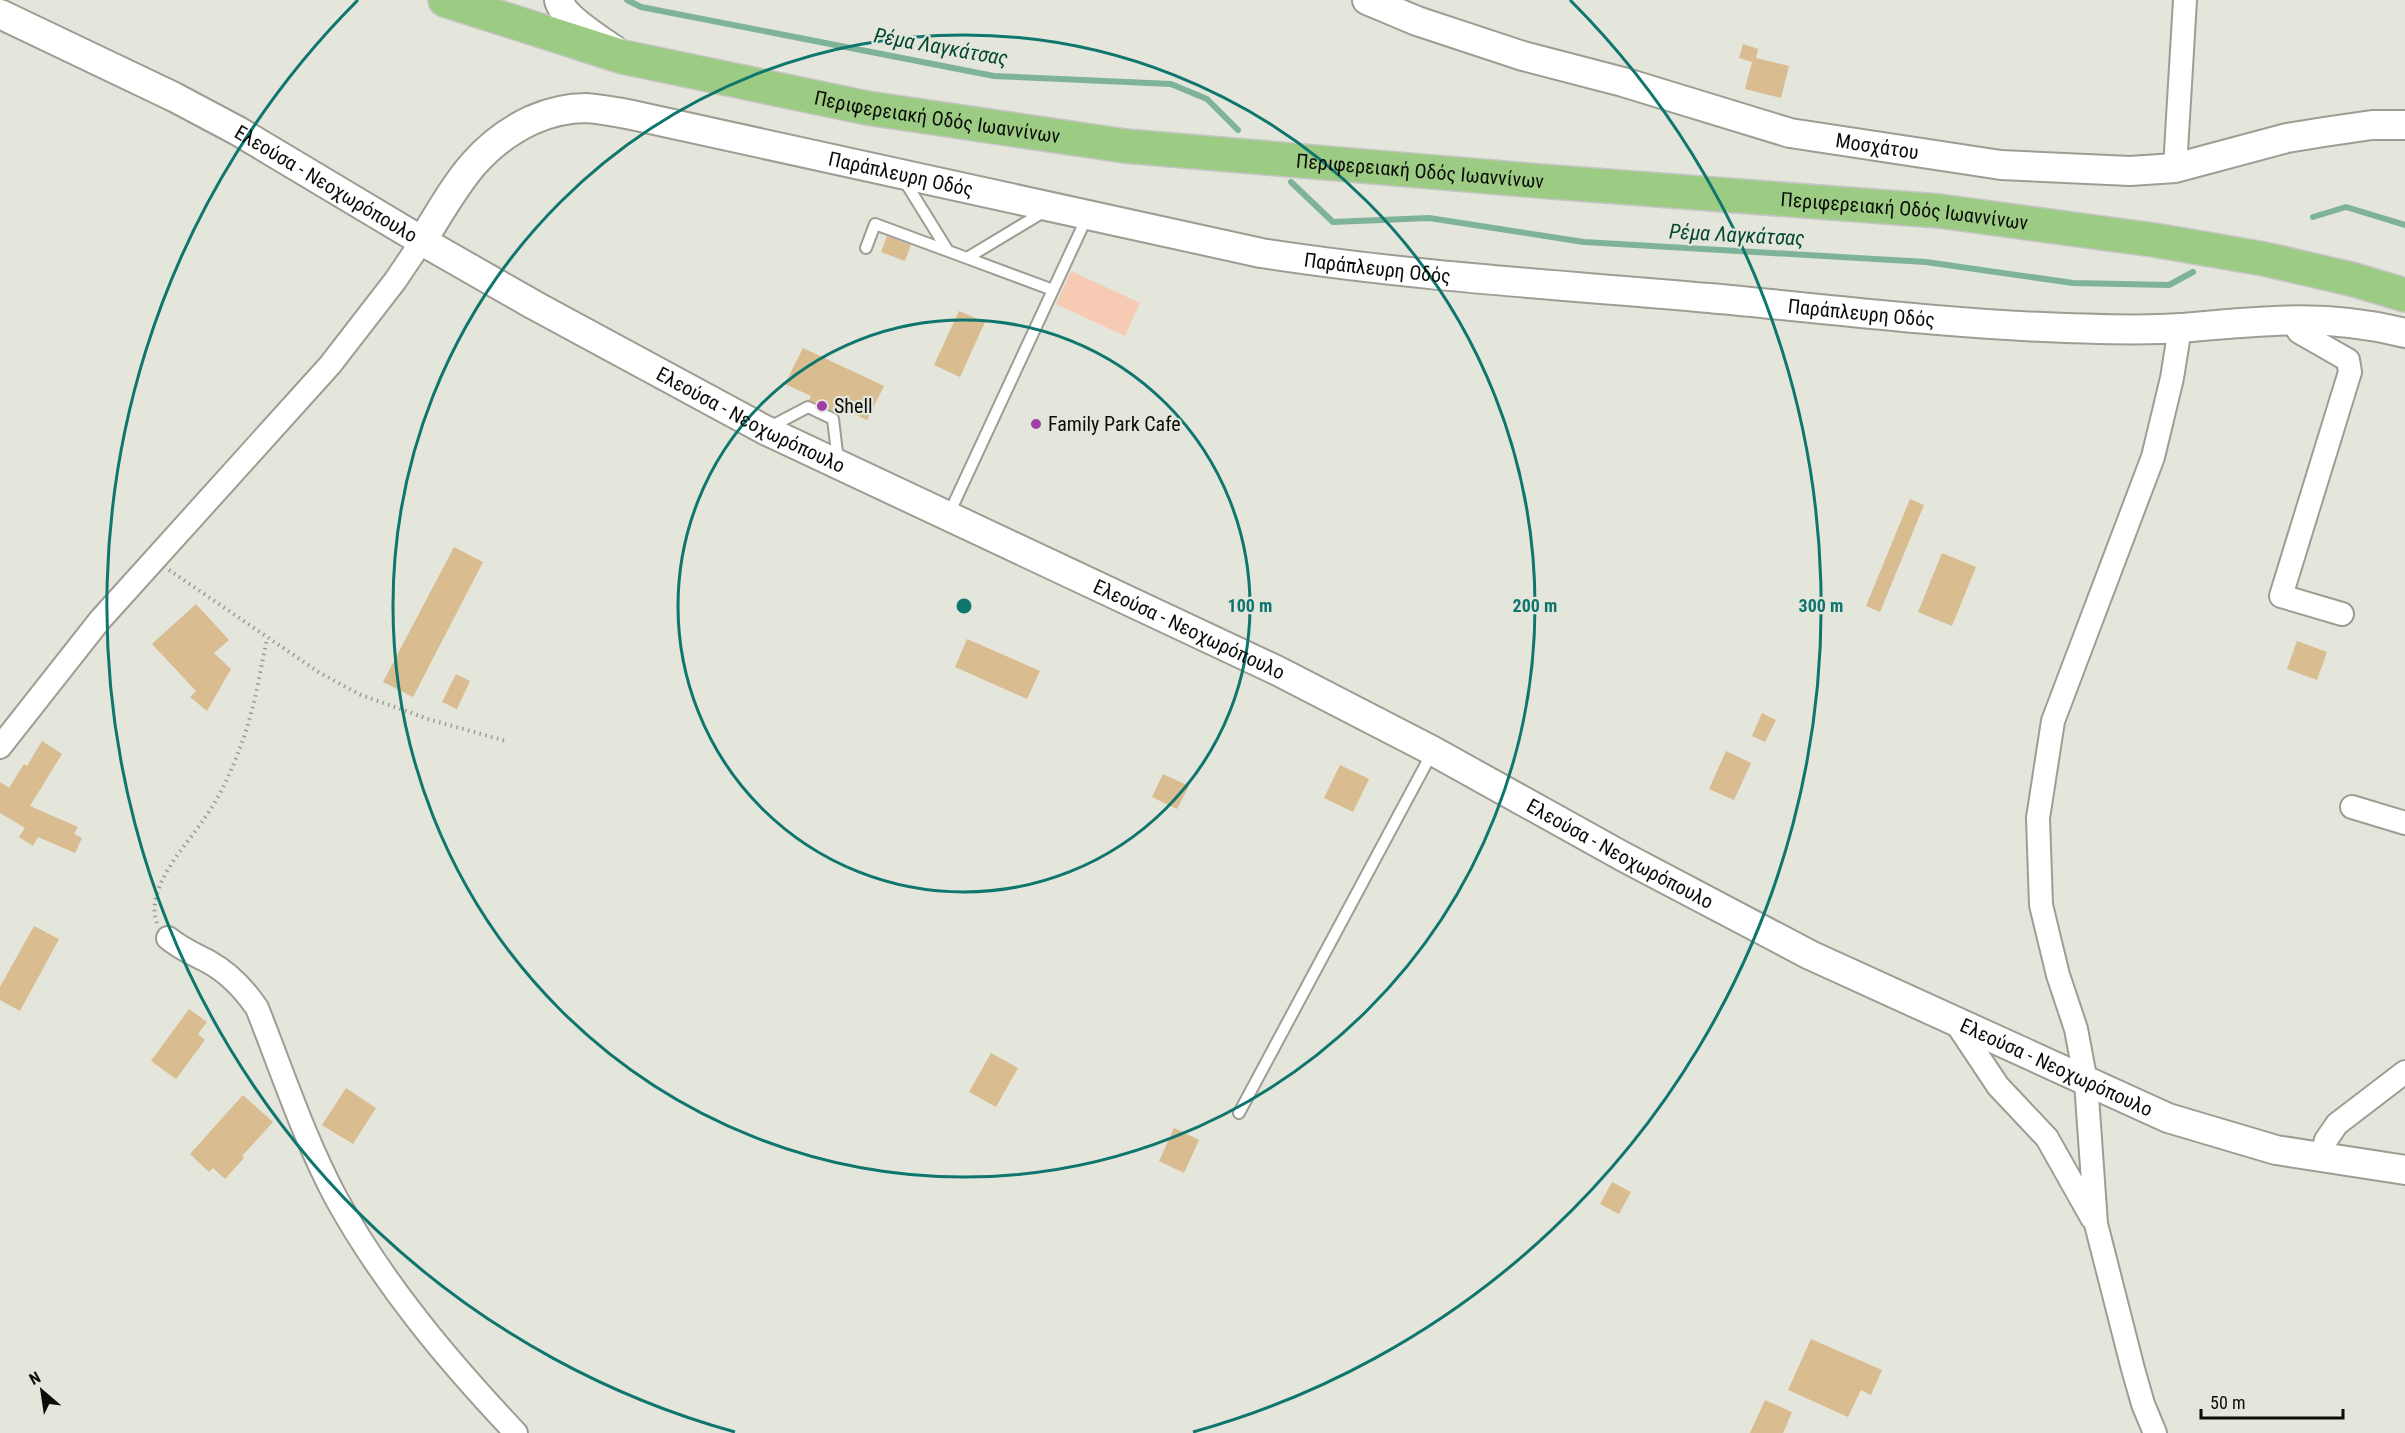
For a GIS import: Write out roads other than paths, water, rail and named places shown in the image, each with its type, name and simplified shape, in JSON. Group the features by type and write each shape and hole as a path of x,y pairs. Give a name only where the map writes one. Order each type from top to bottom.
{"highway":[{"name":"Περιφερειακή Οδός Ιωαννίνων","path":"445,0 623,57 867,108 1125,146 1539,181 1939,211 2154,240 2264,259 2351,279 2405,295"}],"street":[{"path":"559,0 560,6 571,17 623,57"},
{"name":"Μοσχάτου","path":"1367,0 1417,21 1523,56 1623,82 1790,133 2022,167 2130,171 2175,168 2287,138 2351,127 2405,125"},
{"path":"2175,168 2185,0"},
{"name":"Ελεούσα - Νεοχωρόπουλο","path":"0,14 217,120 534,305 765,430 1278,671 1433,751 1774,937 1956,1023 2168,1118 2250,1144 2321,1158 2405,1170"},
{"name":"Παράπλευρη Οδός","path":"422,241 463,176 487,148 526,123 546,115 571,109 597,109 1053,206 1261,253 1402,270 1969,323 2076,328 2180,328 2291,318 2350,322 2405,333"},
{"path":"0,747 100,620 323,373 395,281 422,241"},
{"path":"2291,318 2299,332 2348,360 2350,372 2281,596 2342,614"},
{"path":"2155,1433 2143,1404 2133,1369 2096,1224 2086,1082 2076,1029 2058,975 2041,905 2038,818 2053,721 2153,457 2172,378 2180,328"},
{"path":"2352,807 2405,823"},
{"path":"168,938 224,972 251,999 257,1008 335,1195 373,1262 450,1360 516,1433"},
{"path":"1956,1023 1998,1086 2047,1138 2096,1224"},
{"path":"2321,1158 2326,1140 2337,1124 2405,1072"}],"lane":[{"path":"900,173 948,251"},
{"path":"967,258 1053,206"},
{"path":"948,516 1089,214"},
{"path":"866,248 875,224 1053,290"},
{"path":"765,430 808,406 833,419 838,464"},
{"path":"1239,1113 1433,751"}],"waterway":[{"name":"Ρέμα Λαγκάτσας","path":"627,0 641,7 994,76 1171,84 1207,99 1238,130"},
{"name":"Ρέμα Λαγκάτσας","path":"1291,182 1333,222 1429,218 1584,242 1926,262 2073,283 2169,285 2193,272"},
{"name":"Ρέμα Λαγκάτσας","path":"2313,217 2346,207 2405,225"}],"place":[{"name":"Shell","path":"822,406"},
{"name":"Family Park Cafe","path":"1036,424"}]}
